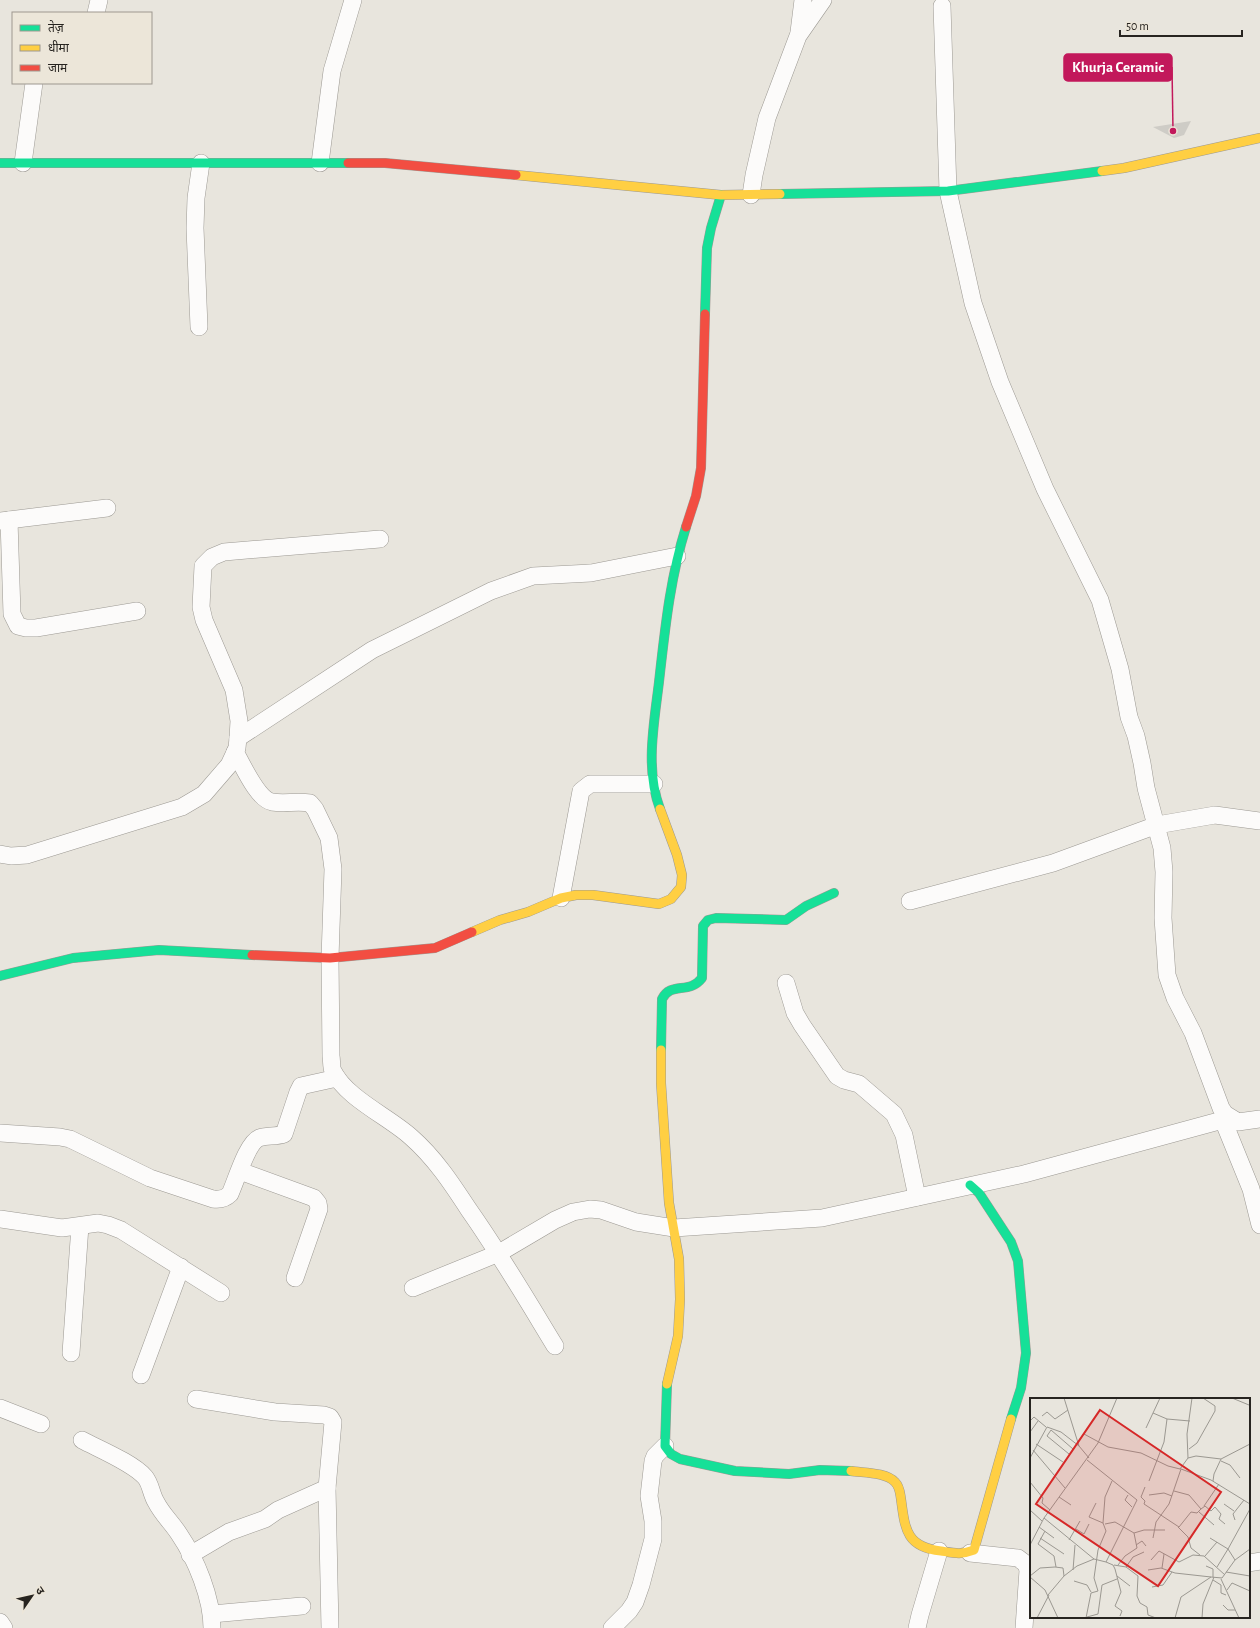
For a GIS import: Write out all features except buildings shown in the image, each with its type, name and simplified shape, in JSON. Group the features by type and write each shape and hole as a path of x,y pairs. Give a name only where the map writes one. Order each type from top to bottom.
{"street":[{"path":"96,12 99,0"},
{"path":"320,163 332,71 353,0"},
{"path":"751,196 766,118 798,36 803,0"},
{"path":"798,36 823,0"},
{"path":"942,6 948,191 973,303 1000,382 1045,489 1100,600 1117,654 1129,717 1136,736 1146,788 1162,848 1164,872 1163,918 1167,975 1175,998 1192,1033 1221,1108 1227,1119 1251,1189 1260,1225"},
{"path":"24,163 34,84"},
{"path":"0,163 385,163 721,195 751,196 948,191 1124,168 1260,138"},
{"path":"199,327 195,228 196,198 201,163"},
{"path":"0,976 73,958 159,950 211,954 330,958 435,948 500,920 528,912 561,898 576,895 593,895 659,904 671,899 681,887 682,875 677,855 655,796 652,745 664,627 677,556 696,496 701,468 707,248 711,228 721,195"},
{"path":"107,508 4,520 12,614 18,626 36,628 137,611"},
{"path":"0,854 27,854 182,807 204,794 229,765 236,745 239,721 234,690 204,620 201,607 203,566 212,557 224,552 380,539"},
{"path":"236,745 372,650 491,591 532,576 591,574 677,556"},
{"path":"236,745 258,792 266,800 272,802 310,803 315,809 329,838 333,869 330,958 332,1069 337,1078 349,1091 411,1136 430,1155 499,1253 555,1346"},
{"path":"561,898 581,791 590,784 654,784"},
{"path":"910,901 1053,863 1157,825 1215,815 1260,821"},
{"path":"834,893 806,906 786,920 716,918 708,920 703,926 702,978 694,987 668,990 662,999 660,1083 669,1203 679,1259 680,1299 678,1336 667,1382 665,1446 671,1454 680,1459 735,1471 789,1474 820,1470 846,1470 882,1476 894,1481 899,1488 904,1523 908,1535 929,1550 1027,1560 1026,1564 1028,1570 1024,1628"},
{"path":"786,982 795,1013 802,1026 837,1076 844,1080 859,1084 894,1114 904,1134 917,1197"},
{"path":"0,1133 70,1139 150,1178 213,1199 226,1198 230,1194 250,1146 261,1137 277,1137 284,1134 301,1086 337,1078"},
{"path":"413,1288 499,1253 555,1220 573,1212 590,1209 601,1210 636,1222 674,1228 822,1218 1024,1174 1227,1119 1238,1122 1260,1119"},
{"path":"240,1171 314,1198 318,1203 319,1209 295,1278"},
{"path":"970,1185 979,1193 1011,1242 1018,1261 1026,1353 1021,1388 1003,1443 978,1539 974,1550 970,1553"},
{"path":"0,1219 62,1228 98,1223 108,1225 122,1230 221,1293"},
{"path":"71,1353 80,1226"},
{"path":"141,1375 181,1267"},
{"path":"196,1399 276,1412 324,1415 330,1417 333,1422 327,1488 330,1628"},
{"path":"0,1408 41,1424"},
{"path":"82,1440 132,1467 149,1483 155,1501 179,1534 190,1555 208,1595 212,1621 302,1606"},
{"path":"612,1628 629,1611 635,1602 641,1585 653,1539 653,1521 649,1496 653,1461 655,1456 665,1446"},
{"path":"190,1555 229,1532 265,1519 278,1510 327,1488"},
{"path":"917,1628 939,1551"},
{"path":"1250,1563 1260,1561"},
{"path":"0,1622 4,1628"}],"traffic: fast":[{"path":"0,163 348,163"},
{"path":"780,194 948,191 1102,171"},
{"path":"705,314 707,248 711,228 721,195"},
{"path":"660,809 655,794 653,778 653,730 672,584 680,546 686,527"},
{"path":"661,1050 662,999 670,991 692,986 702,978 703,926 708,920 716,918 786,920 806,906 834,893"},
{"path":"0,976 73,958 159,950 252,955"},
{"path":"970,1185 979,1193 1011,1242 1018,1261 1026,1353 1021,1388 1011,1419"},
{"path":"667,1384 665,1446 671,1454 680,1459 735,1471 789,1474 820,1470 851,1471"}],"traffic: slow":[{"path":"1102,171 1124,168 1260,138"},
{"path":"516,175 721,195 780,194"},
{"path":"472,932 500,920 528,912 561,898 576,895 593,895 659,904 671,899 681,887 682,875 677,855 660,809"},
{"path":"661,1050 661,1083 669,1203 679,1259 680,1299 678,1336 667,1384"},
{"path":"851,1471 886,1476 895,1482 900,1490 906,1528 914,1541 929,1549 961,1553 969,1552 974,1550 1011,1419"}],"traffic: jam":[{"path":"348,163 385,163 516,175"},
{"path":"686,527 696,496 701,468 705,314"},
{"path":"252,955 330,958 435,948 472,932"}],"place":[{"name":"Khurja Ceramic","path":"1173,131"}]}
